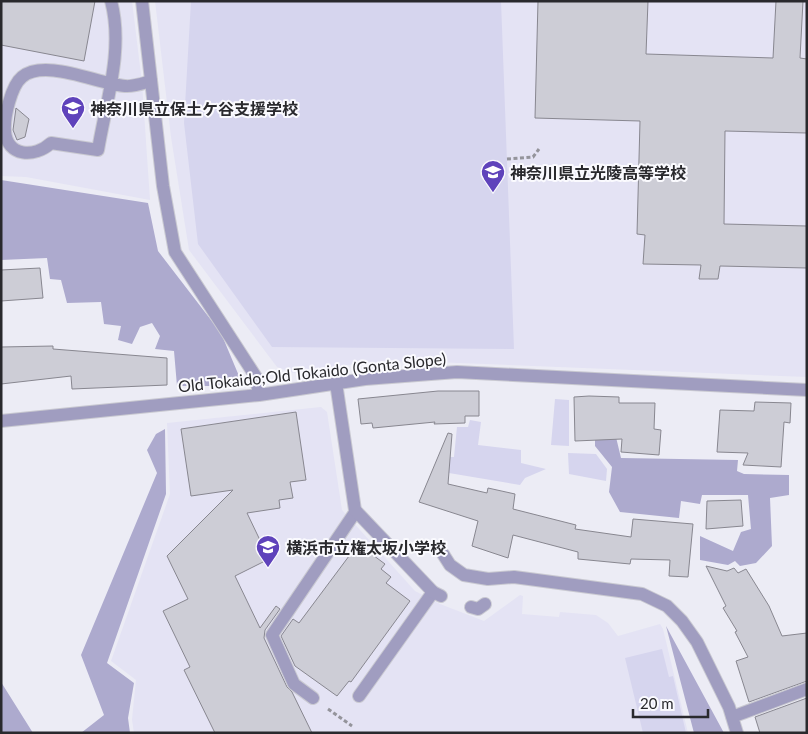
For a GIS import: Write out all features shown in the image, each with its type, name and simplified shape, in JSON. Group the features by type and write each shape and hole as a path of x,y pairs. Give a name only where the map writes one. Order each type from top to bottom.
{"street":[{"path":"111,1 116,50 110,83 98,150 51,142 44,150 24,153 14,148 8,140 5,130 11,95 18,81 31,72 52,70 110,83 127,87 151,81"},
{"path":"142,1 163,186 175,252 256,377 259,394"},
{"name":"Old Tokaido;Old Tokaido (Gonta Slope)","path":"1,421 259,394 336,383 457,372 807,390"},
{"path":"336,383 356,511 437,594 359,696"},
{"path":"313,698 294,684 272,635 356,511"},
{"path":"443,554 450,565 464,575 488,578 514,577 642,594 667,606 682,621 697,642 713,672 737,733"},
{"path":"501,589 514,577"},
{"path":"471,607 478,609 485,604"},
{"path":"732,717 807,689"}],"path":[{"path":"507,160 532,157 539,149"},
{"path":"313,698 352,726"}],"shaded area":[{"name":"神奈川県立保土ケ谷支援学校","path":"1,1 132,1 142,83 150,200 26,177 1,176"},
{"name":"神奈川県立光陵高等学校","path":"155,1 807,1 807,377 408,361 347,365 294,373 277,367 189,250 171,137"},
{"path":"191,1 501,1 514,349 272,347 198,244 184,123"},
{"path":"1,180 148,203 158,251 221,333 239,376 232,386 177,386 174,351 155,349 160,336 152,323 140,327 132,344 118,340 121,326 104,324 101,302 67,303 61,280 50,279 47,258 1,260"},
{"path":"555,399 569,400 569,446 551,445"},
{"name":"横浜市立権太坂小学校","path":"321,407 327,412 342,510 415,591 440,604 484,621 520,595 523,596 522,614 559,617 560,612 596,615 608,623 618,636 660,624 663,629 688,733 134,733 132,720 136,680 111,661 170,494 167,423"},
{"path":"470,420 481,422 478,445 521,450 521,463 546,469 525,478 520,485 437,471 440,457 454,457 457,427 468,427"},
{"path":"165,429 166,494 107,663 134,683 128,718 130,733 81,733 104,715 81,655 157,473 147,450 156,434"},
{"path":"615,433 621,458 738,460 737,471 744,474 789,475 789,495 770,498 772,546 756,563 740,566 735,561 728,565 700,560 700,536 733,551 741,532 751,529 748,495 702,495 700,504 681,501 679,518 620,512 609,492 612,467 595,446 595,434"},
{"path":"568,453 596,454 607,469 606,481 569,474"},
{"path":"666,626 724,733 694,733"},
{"path":"662,649 669,677 673,676 686,733 643,733 625,658"},
{"path":"1,682 33,733 1,733"}],"building":[{"path":"1,1 95,1 84,61 1,45"},
{"path":"538,1 648,1 646,54 773,58 776,1 803,1 800,58 807,59 807,133 725,131 724,224 807,226 807,268 720,266 718,279 699,279 701,265 643,264 645,235 637,234 640,121 535,118"},
{"path":"16,108 29,119 25,137 17,140 13,130"},
{"path":"40,268 43,298 1,301 1,270"},
{"path":"53,346 53,349 167,358 167,385 72,389 71,376 1,384 1,347"},
{"path":"438,391 479,391 479,416 465,416 465,423 434,424 435,422 373,428 372,423 361,424 358,399"},
{"path":"574,397 619,397 619,403 655,403 654,429 661,430 659,455 621,452 622,439 575,441"},
{"path":"755,402 791,403 790,423 784,422 781,467 743,465 748,453 717,452 720,410 754,411"},
{"path":"296,412 306,480 290,482 293,498 279,500 280,508 247,513 269,559 235,576 260,628 276,606 280,609 265,630 264,638 287,687 292,692 312,733 215,733 184,670 190,667 163,611 188,599 167,556 233,490 191,496 181,429"},
{"path":"448,433 452,434 448,484 487,493 488,488 515,494 513,509 576,525 575,529 631,537 633,519 693,524 688,577 669,576 670,560 631,559 630,564 578,559 578,552 513,535 508,558 472,546 478,521 419,502"},
{"path":"741,500 743,526 706,529 707,501"},
{"path":"358,544 385,564 381,569 391,577 386,583 410,601 351,682 349,681 337,696 295,666 281,636 293,619 299,623"},
{"path":"706,566 727,571 734,568 738,573 746,569 769,606 782,636 807,633 807,681 749,702 736,661 748,657 735,632 737,631 723,608 726,606"},
{"path":"807,698 807,733 760,733 755,717"}],"place":[{"name":"神奈川県立保土ケ谷支援学校","path":"73,129"},
{"name":"神奈川県立光陵高等学校","path":"493,193"},
{"name":"横浜市立権太坂小学校","path":"268,568"}]}
